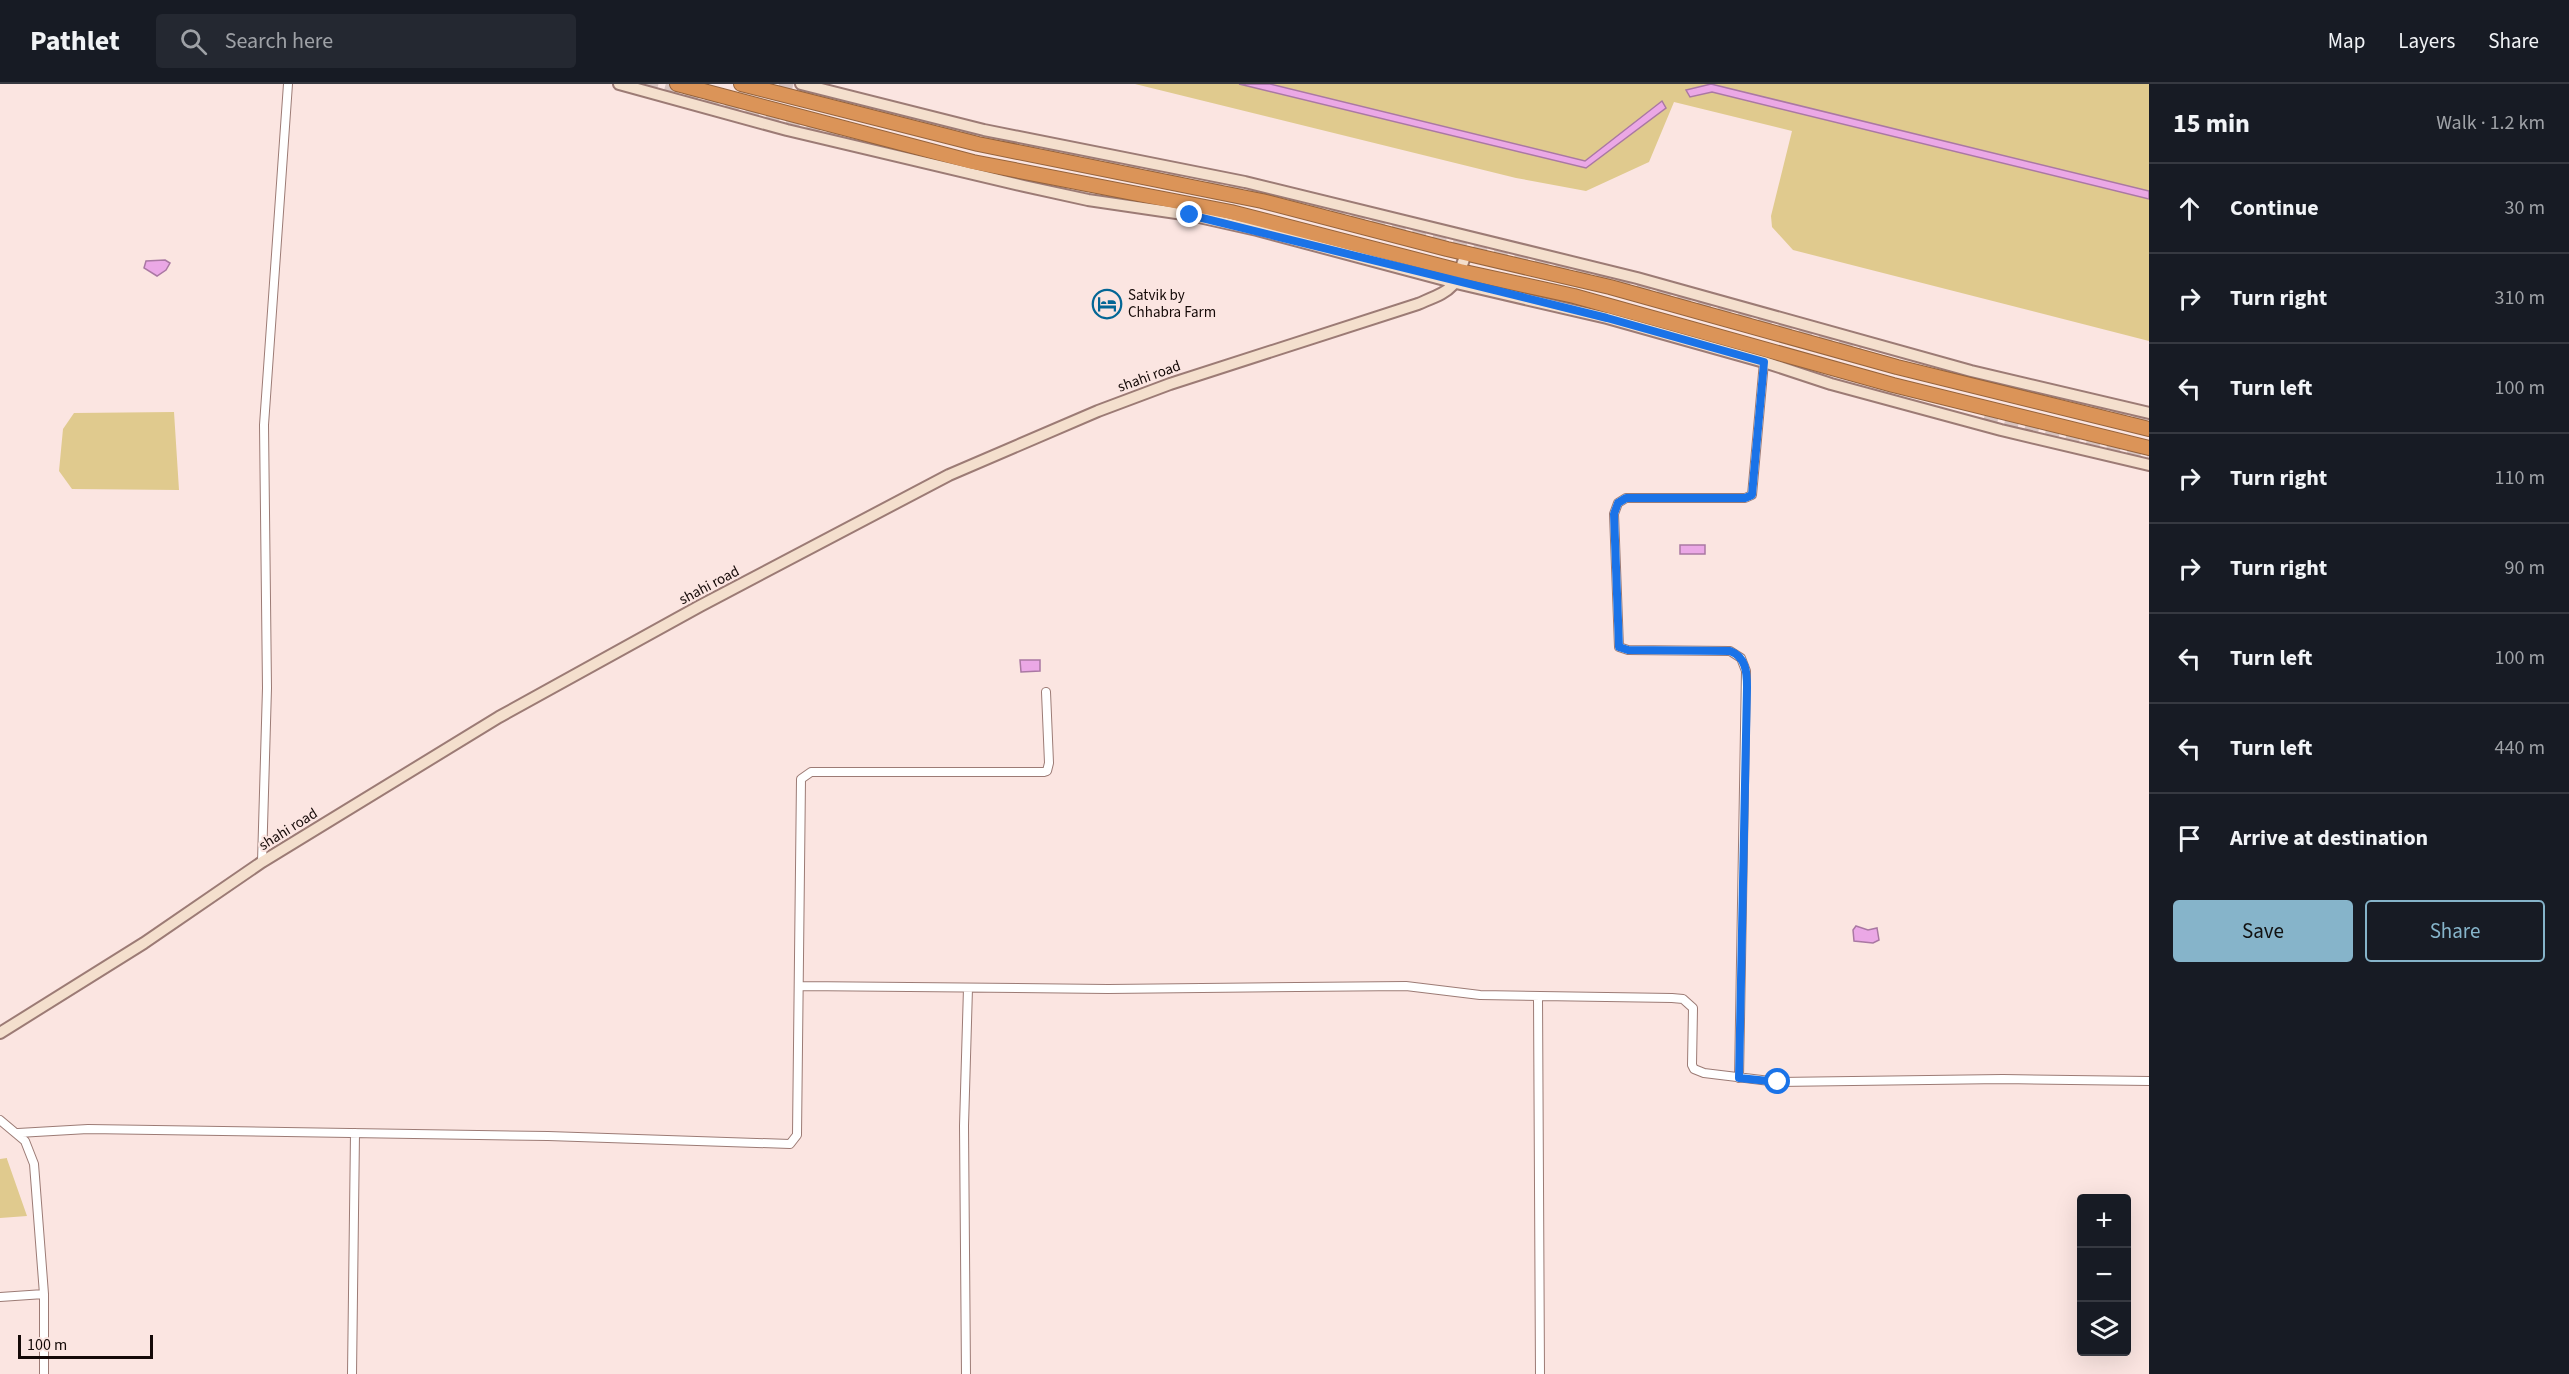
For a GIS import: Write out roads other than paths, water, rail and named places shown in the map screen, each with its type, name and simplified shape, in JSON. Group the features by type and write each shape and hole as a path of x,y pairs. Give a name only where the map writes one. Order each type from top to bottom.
{"highway":[{"path":"677,84 973,162 1231,212 1458,277 1574,296 1893,384 2149,448"},
{"path":"741,84 978,144 1232,194 1466,254 1610,286 1897,367 2149,429"}],"street":[{"path":"262,862 267,688 264,425 288,84"},
{"path":"619,84 787,130 1012,184 1088,200 1223,222 1458,277 1764,362 1831,384 2001,430 2149,465"},
{"path":"801,84 994,132 1245,182 1619,274 1971,371 2149,413"},
{"path":"1458,277 1466,254"},
{"name":"shahi road","path":"0,1033 144,943 262,862 517,707 700,606 949,476 1098,411 1170,384 1418,304 1451,289 1458,277"},
{"path":"1739,1078 1746,671 1741,658 1730,651 1628,650 1619,647 1614,514 1618,503 1626,498 1745,498 1752,495 1764,362"},
{"path":"18,1133 88,1128 548,1136 790,1144 797,1135 801,784 804,774 811,772 1047,771 1049,763 1046,692"},
{"path":"800,986 1217,989 1406,986 1480,995 1683,999 1689,1002 1694,1014 1692,1058 1694,1070 1739,1078 1801,1082 2002,1079 2149,1081"},
{"path":"966,1374 964,1126 968,988"},
{"path":"1538,997 1540,1374"},
{"path":"2,1123 18,1133 25,1141 34,1164 44,1294 44,1374"},
{"path":"352,1374 355,1133"},
{"path":"0,1297 44,1294"}],"tunnel":[{"path":"644,84 844,139"},
{"path":"779,84 1052,152 1187,175"},
{"path":"1209,179 1690,299 1862,346"},
{"path":"1033,183 1161,206"},
{"path":"1970,375 2149,421"},
{"path":"1985,414 2149,455"}],"place":[{"name":"Satvik by Chhabra Farm","path":"1107,304"}]}
